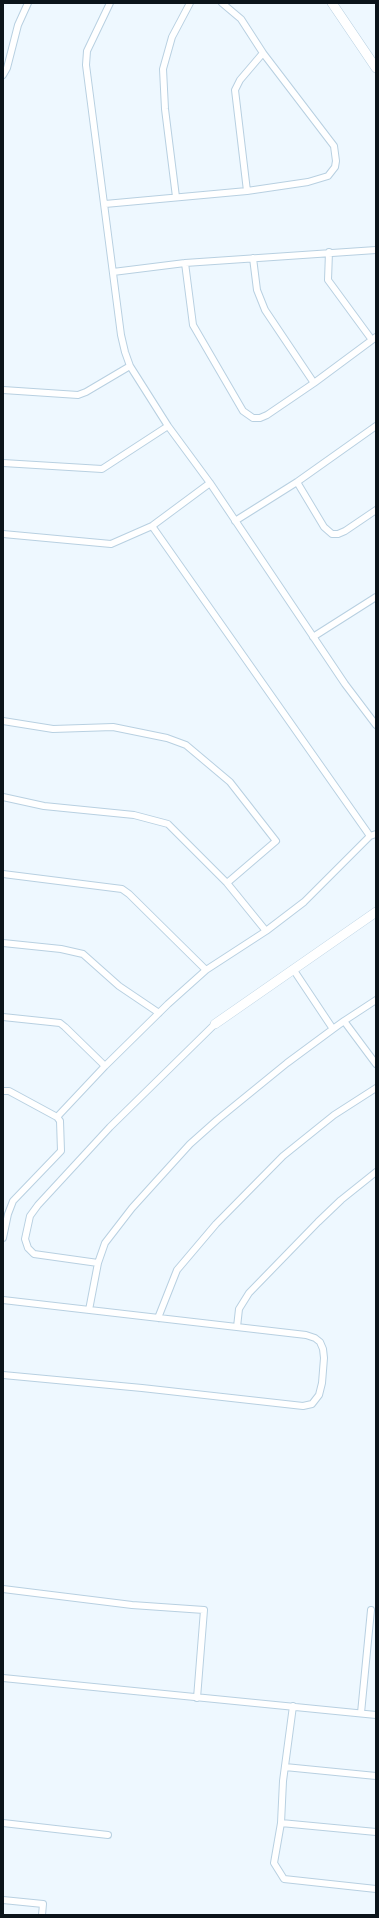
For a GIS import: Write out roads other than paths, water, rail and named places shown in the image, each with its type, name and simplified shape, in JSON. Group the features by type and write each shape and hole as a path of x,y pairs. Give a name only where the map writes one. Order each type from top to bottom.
{"street":[{"path":"3,75 7,68 18,25 28,3"},
{"path":"110,3 90,43 86,58 123,345 130,366 168,426 210,483 345,684 376,724"},
{"path":"176,197 165,109 163,68 165,55 172,37 190,3"},
{"path":"105,204 247,191 318,180 328,176 335,167 336,161 334,146 263,54 241,19 222,3"},
{"path":"332,3 376,68"},
{"path":"247,191 235,90 240,80 263,54"},
{"path":"113,272 253,258 376,250"},
{"path":"185,264 193,325 243,411 253,418 260,418 314,383 374,338 328,280 329,252"},
{"path":"253,258 257,290 265,310 314,383"},
{"path":"3,390 78,395 86,392 130,366"},
{"path":"3,463 102,469 168,426"},
{"path":"235,522 297,482 376,426"},
{"path":"297,482 324,527 332,534 338,534 345,531 376,510"},
{"path":"3,534 110,544 152,526 210,483"},
{"path":"152,526 370,836"},
{"path":"313,636 376,597"},
{"path":"3,721 53,729 113,727 167,738 186,745 230,782 276,841 227,883"},
{"path":"3,797 44,806 134,815 168,824 227,883 266,931"},
{"path":"57,1117 105,1066 206,970 266,931 304,902 370,836 376,834"},
{"path":"3,874 122,889 129,894 206,970"},
{"path":"98,1263 34,1254 28,1248 25,1238 30,1216 38,1205 110,1127 215,1024 293,968 376,912"},
{"path":"3,943 61,948 84,954 119,986 160,1013"},
{"path":"293,968 333,1028"},
{"path":"89,1310 98,1263 109,1236 132,1208 190,1144 286,1063 333,1028 376,1000"},
{"path":"3,1017 60,1023 65,1026 105,1066"},
{"path":"344,1021 376,1064"},
{"path":"158,1318 177,1270 216,1224 283,1156 334,1115 376,1088"},
{"path":"3,1091 9,1092 57,1117 60,1121 61,1151 13,1202 8,1214 3,1238"},
{"path":"237,1326 239,1309 249,1293 330,1211 376,1172"},
{"path":"3,1300 306,1335 315,1338 320,1342 323,1349 324,1370 322,1383 316,1401 312,1404 303,1406 142,1388 3,1376"},
{"path":"3,1589 132,1605 204,1610 197,1698"},
{"path":"361,1713 371,1610"},
{"path":"3,1678 376,1715"},
{"path":"293,1706 285,1767 281,1823 274,1863 284,1879 376,1889"},
{"path":"285,1767 376,1776"},
{"path":"281,1823 376,1832"},
{"path":"3,1824 108,1835"},
{"path":"3,1900 44,1904 42,1915"}]}
